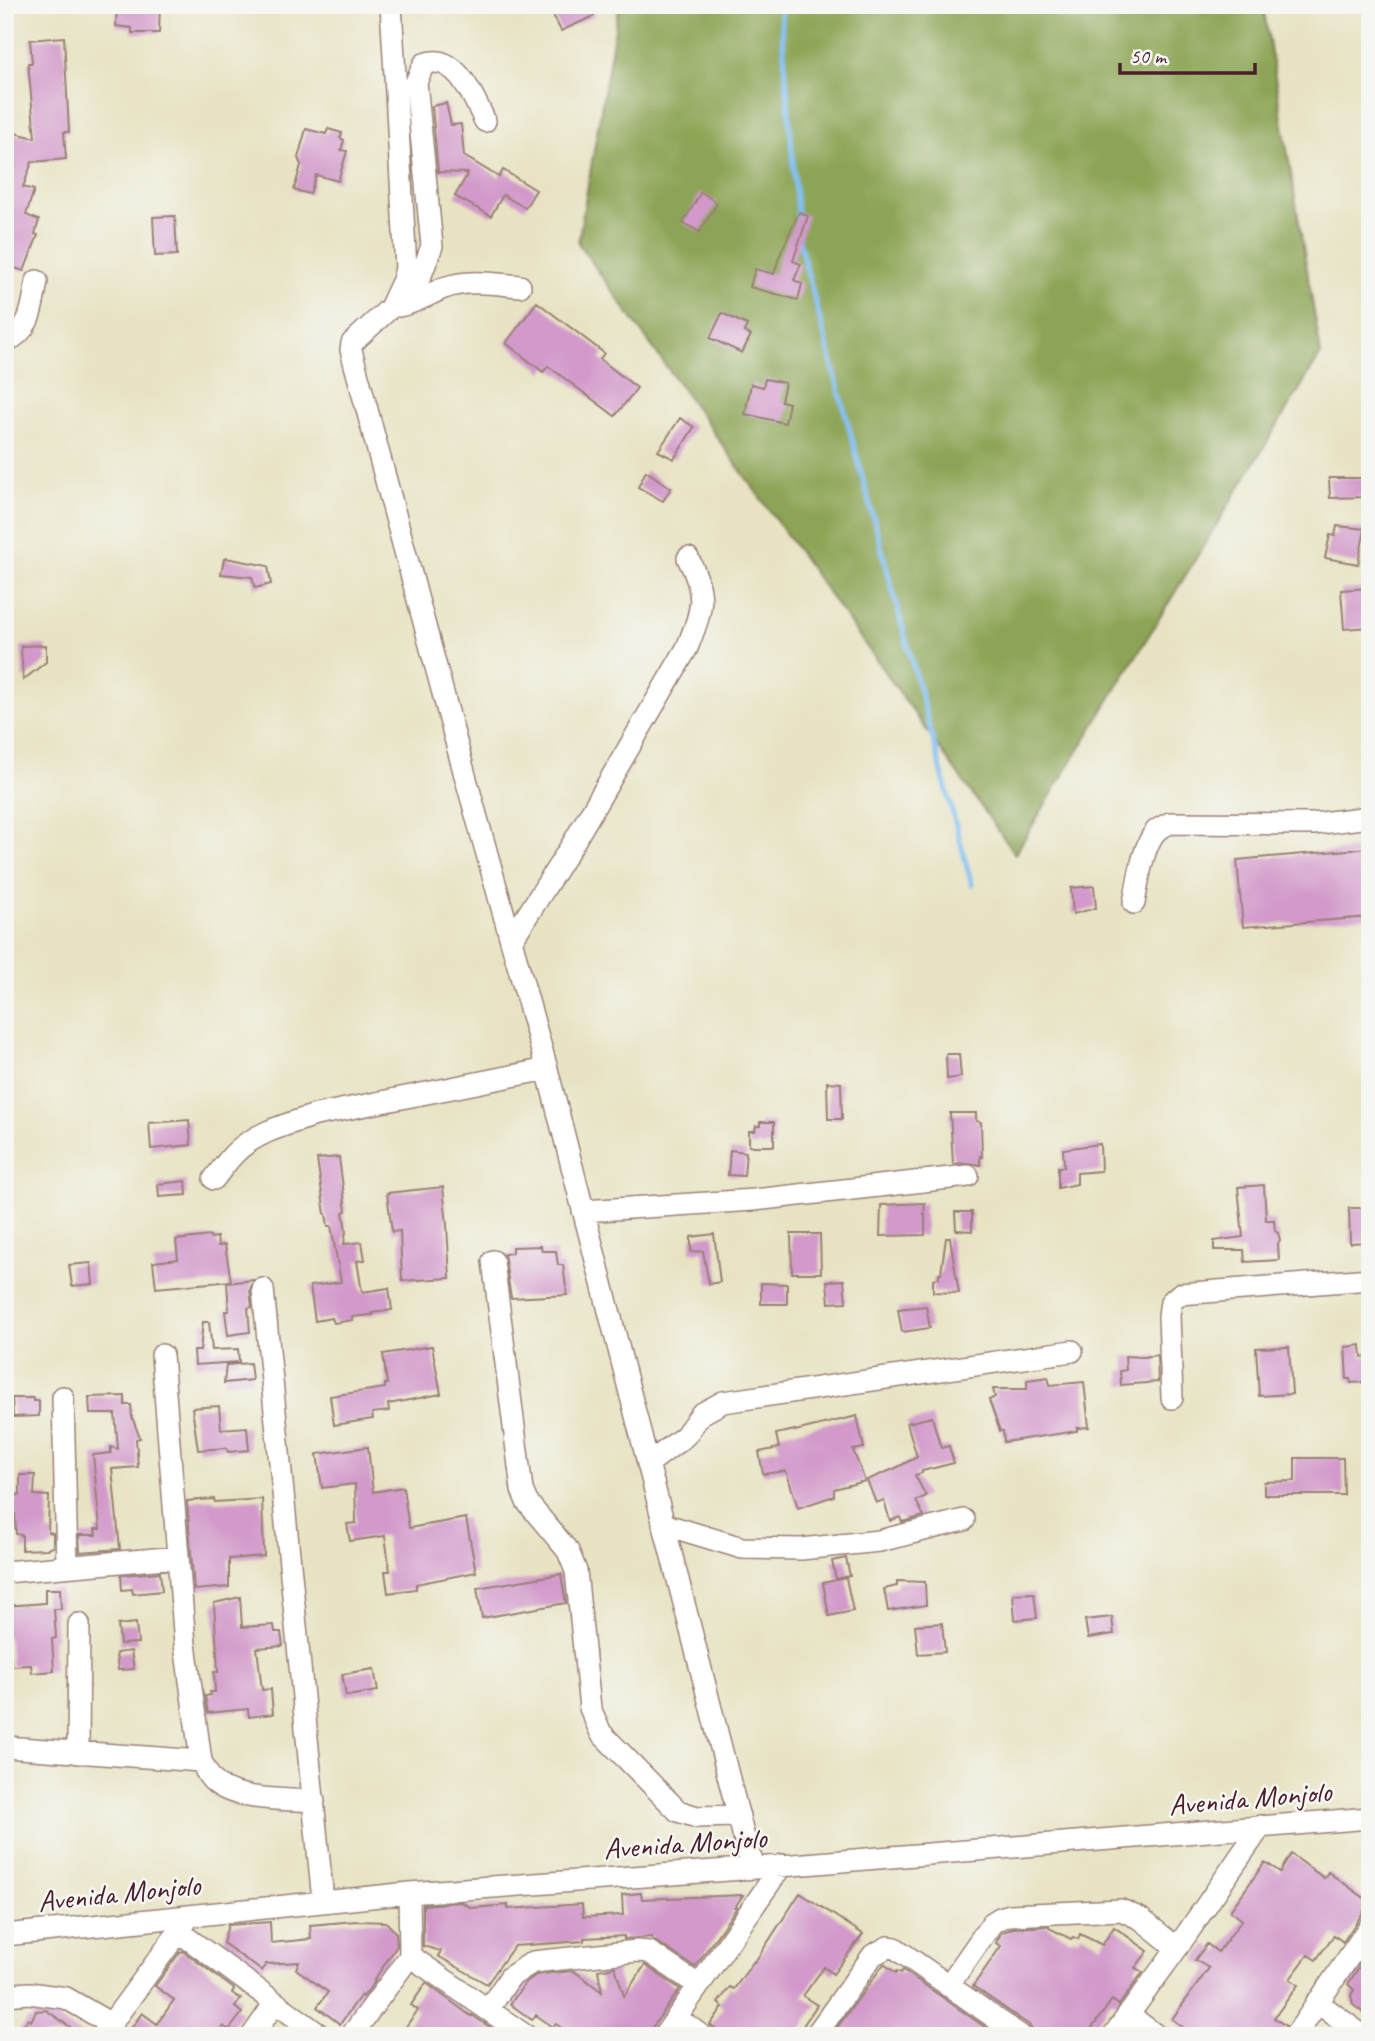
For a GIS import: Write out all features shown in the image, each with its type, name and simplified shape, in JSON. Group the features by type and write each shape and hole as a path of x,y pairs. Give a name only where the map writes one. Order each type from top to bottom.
{"street":[{"path":"391,5 406,268 397,307"},
{"path":"485,121 471,93 450,66 433,61 424,64 416,82 432,246 421,275 397,307 352,343 351,350 547,1069 748,1853 756,1868"},
{"path":"5,342 24,329 37,281"},
{"path":"397,307 445,288 465,284 520,286"},
{"path":"511,941 572,845 687,648 698,619 701,595 698,578 688,558"},
{"path":"1134,903 1147,847 1156,830 1170,823 1313,824 1370,817"},
{"path":"214,1179 236,1152 255,1138 285,1124 316,1115 547,1069"},
{"path":"583,1211 754,1200 968,1176"},
{"path":"493,1261 522,1490 527,1502 568,1551 576,1571 590,1708 601,1733 678,1811 697,1817 739,1816"},
{"path":"1172,1398 1169,1315 1171,1302 1180,1294 1370,1279"},
{"path":"263,1289 323,1901"},
{"path":"648,1464 685,1436 701,1414 723,1402 1072,1351"},
{"path":"162,1355 185,1644 201,1762 217,1785 233,1792 247,1796 314,1801"},
{"path":"63,1397 67,1566"},
{"path":"663,1524 742,1548 801,1549 879,1541 964,1520"},
{"path":"5,1572 178,1557"},
{"path":"78,1753 79,1624"},
{"path":"5,1747 201,1762"},
{"name":"Avenida Monjolo","path":"5,1935 185,1924 323,1901 409,1893 1370,1818"},
{"path":"1113,2036 1261,1826"},
{"path":"664,2036 782,1865"},
{"path":"351,2036 410,1956 409,1893"},
{"path":"948,1986 992,1923 1010,1915 1121,1910 1141,1919 1177,1948"},
{"path":"5,1995 29,1993 66,1997 106,2030 185,1924 275,2003 321,2036"},
{"path":"1295,2036 1370,1926"},
{"path":"815,2036 873,1955 888,1947 895,1948 1021,2036"},
{"path":"488,2010 510,1977 533,1962 649,1952 698,1985"},
{"path":"410,1956 526,2036"},
{"path":"1317,2002 1363,2036"},
{"path":"252,2036 275,2003"},
{"path":"1128,2014 1157,2036"},
{"path":"677,2018 702,2036"}],"green space":[{"path":"619,5 1263,5 1321,354 1015,854 578,243"}],"building":[{"path":"117,5 160,5 159,33 132,33 132,28 116,26"},
{"path":"548,5 589,5 594,16 561,31"},
{"path":"64,37 69,132 64,132 66,159 32,162 23,187 34,190 26,215 39,220 35,234 38,235 24,271 5,265 5,162 15,133 35,138 28,63 32,63 30,40"},
{"path":"446,103 451,125 461,124 464,156 499,177 503,170 536,190 525,208 503,195 491,216 455,196 468,173 438,172 432,106"},
{"path":"306,129 326,134 328,129 342,133 340,138 344,140 341,150 347,151 338,181 316,175 310,194 294,190 301,165 298,158"},
{"path":"701,192 717,203 700,232 683,223"},
{"path":"799,212 808,216 793,261 801,264 794,280 802,284 798,300 750,287 755,269 774,274"},
{"path":"175,216 177,255 155,256 153,217"},
{"path":"537,302 604,353 600,359 637,388 615,416 548,366 543,372 506,343"},
{"path":"722,313 747,325 744,332 751,335 742,353 710,338"},
{"path":"765,379 785,383 781,401 789,403 785,423 745,414 751,384 763,387"},
{"path":"680,418 694,427 674,459 658,451"},
{"path":"646,471 671,488 663,501 638,487"},
{"path":"1329,478 1366,478 1366,497 1330,498"},
{"path":"1337,526 1365,529 1358,564 1325,558 1330,535 1335,536"},
{"path":"226,558 268,566 271,584 255,588 252,577 221,574"},
{"path":"1370,588 1370,627 1344,629 1341,590"},
{"path":"46,645 46,662 23,680 21,646"},
{"path":"1370,848 1370,917 1243,927 1237,860"},
{"path":"1094,886 1096,908 1073,914 1071,888"},
{"path":"946,1054 959,1054 961,1077 947,1079"},
{"path":"827,1082 841,1083 842,1119 828,1119"},
{"path":"950,1113 976,1113 976,1121 981,1122 980,1165 953,1164"},
{"path":"189,1120 191,1145 151,1149 149,1123"},
{"path":"760,1122 774,1122 774,1146 749,1146 749,1131 755,1131"},
{"path":"1100,1144 1101,1171 1077,1173 1077,1184 1058,1188 1058,1167 1064,1167 1063,1149"},
{"path":"730,1150 746,1152 744,1176 728,1175"},
{"path":"339,1157 346,1211 343,1212 346,1231 344,1244 362,1242 365,1260 357,1261 362,1292 389,1288 392,1310 334,1323 332,1318 315,1321 310,1286 341,1282 331,1226 328,1226 325,1214 317,1159"},
{"path":"186,1181 187,1195 159,1197 158,1184"},
{"path":"1264,1185 1266,1220 1274,1220 1275,1231 1280,1240 1279,1260 1245,1262 1244,1250 1214,1250 1214,1241 1243,1237 1238,1187"},
{"path":"443,1187 450,1278 402,1281 400,1231 392,1232 387,1193"},
{"path":"925,1203 925,1235 880,1236 881,1205"},
{"path":"1349,1208 1370,1208 1370,1242 1350,1243"},
{"path":"955,1212 972,1212 972,1231 956,1230"},
{"path":"714,1234 720,1282 709,1284 703,1251 691,1252 691,1237"},
{"path":"791,1234 820,1234 821,1273 792,1273"},
{"path":"217,1237 218,1246 225,1245 231,1281 156,1288 153,1262 178,1259 176,1240"},
{"path":"946,1238 950,1238 959,1293 933,1292 933,1279 939,1278 941,1273"},
{"path":"541,1246 542,1251 556,1251 558,1265 563,1265 567,1295 511,1298 504,1254 512,1253 512,1247"},
{"path":"91,1263 93,1284 72,1286 69,1265"},
{"path":"254,1280 250,1290 252,1307 248,1308 250,1332 228,1335 225,1311 229,1311 227,1283"},
{"path":"844,1280 846,1302 829,1303 827,1281"},
{"path":"761,1283 787,1284 787,1304 761,1304"},
{"path":"926,1306 930,1328 902,1332 898,1309"},
{"path":"203,1322 209,1322 212,1350 238,1349 239,1362 195,1365 194,1351 200,1351"},
{"path":"1361,1345 1362,1357 1370,1356 1370,1382 1351,1383 1350,1379 1347,1379 1345,1347"},
{"path":"432,1346 441,1394 388,1404 389,1411 372,1413 373,1419 334,1425 330,1396 385,1388 387,1384 383,1354"},
{"path":"1289,1347 1292,1394 1259,1396 1256,1348"},
{"path":"1157,1355 1158,1382 1121,1385 1120,1371 1126,1370 1125,1356"},
{"path":"250,1363 252,1380 224,1383 226,1365"},
{"path":"1048,1377 1050,1385 1084,1382 1089,1427 1004,1442 1003,1431 1000,1431 989,1400 995,1397 993,1389 1027,1389 1027,1380"},
{"path":"125,1396 125,1405 131,1405 132,1417 140,1438 136,1439 138,1467 112,1469 120,1549 80,1552 79,1535 96,1535 95,1529 100,1529 93,1455 111,1453 111,1447 118,1449 115,1414 90,1414 89,1397"},
{"path":"12,1398 33,1398 33,1401 39,1401 39,1416 13,1417"},
{"path":"219,1406 221,1429 247,1427 249,1450 198,1450 192,1408"},
{"path":"857,1416 864,1448 853,1450 865,1481 834,1489 834,1496 798,1508 786,1471 763,1474 759,1452 779,1448 776,1434"},
{"path":"932,1417 941,1448 949,1446 954,1463 915,1475 926,1496 916,1501 924,1516 902,1522 900,1517 890,1521 884,1500 876,1503 867,1480 917,1457 907,1423"},
{"path":"368,1447 373,1492 403,1487 409,1528 466,1518 476,1572 416,1584 416,1589 388,1593 385,1571 390,1571 385,1536 350,1541 347,1524 356,1523 355,1484 322,1488 317,1454"},
{"path":"1295,1458 1343,1458 1344,1495 1264,1495 1264,1482 1295,1481"},
{"path":"20,1475 35,1475 34,1495 49,1496 48,1532 53,1533 53,1547 22,1550 22,1535 16,1534 15,1511 15,1495 20,1495"},
{"path":"214,1499 215,1502 262,1499 264,1556 229,1559 229,1587 194,1590 187,1501"},
{"path":"846,1558 850,1576 836,1579 832,1561"},
{"path":"160,1572 162,1591 133,1594 132,1589 122,1590 121,1575"},
{"path":"561,1574 566,1603 482,1618 477,1588"},
{"path":"846,1578 853,1611 829,1616 823,1583"},
{"path":"897,1581 925,1582 926,1605 888,1611 884,1589 897,1586"},
{"path":"45,1589 60,1589 61,1609 54,1609 54,1671 32,1673 31,1665 11,1666 8,1637 5,1637 5,1606 45,1603"},
{"path":"1034,1593 1037,1618 1015,1620 1013,1594"},
{"path":"240,1597 242,1627 274,1625 275,1632 281,1632 283,1646 257,1648 262,1690 271,1689 273,1714 249,1717 248,1709 208,1713 205,1696 215,1692 214,1672 218,1672 214,1603"},
{"path":"1112,1617 1114,1634 1088,1638 1085,1620"},
{"path":"136,1623 138,1643 120,1644 118,1625"},
{"path":"942,1623 945,1652 918,1654 915,1625"},
{"path":"131,1651 134,1669 118,1670 116,1653"},
{"path":"374,1669 378,1691 346,1696 342,1674"},
{"path":"1291,1854 1324,1878 1328,1872 1370,1902 1343,1942 1334,1935 1316,1960 1308,1955 1290,1979 1298,1985 1274,2018 1286,2026 1279,2036 1194,2036 1172,2019 1209,1968 1195,1960 1207,1944 1218,1952 1242,1920 1230,1911 1265,1862 1280,1872"},
{"path":"641,1893 642,1899 743,1895 695,1967 652,1937 584,1938 584,1941 514,1946 487,1984 438,1956 441,1951 423,1946 423,1905 461,1902 472,1908 508,1905 508,1909 582,1904 583,1917 623,1915 622,1895"},
{"path":"800,1893 863,1934 833,1974 824,1967 803,1996 817,2005 796,2036 725,2036 710,2025 723,2007 718,2003 730,1987 734,1989 755,1962"},
{"path":"356,1921 386,1922 396,1933 397,1946 375,1981 340,2024 317,2007 328,1992 296,1969 299,1962 266,1964 262,1971 223,1943 228,1925 270,1922 271,1943 311,1939 310,1925"},
{"path":"1049,1926 1071,1939 1078,1939 1080,1934 1102,1945 1114,1927 1148,1951 1135,1968 1143,1972 1119,2005 1112,2000 1086,2036 1034,2036 1029,2025 973,1986 1001,1946 996,1943 1001,1933 1012,1928"},
{"path":"1370,1950 1370,2017 1353,2005 1351,1995 1354,1990 1348,1984"},
{"path":"183,1951 234,1989 232,1993 241,1999 235,2007 242,2013 229,2030 223,2026 216,2036 126,2036 142,2013 157,2024 174,2000 155,1986"},
{"path":"884,1964 896,1973 903,1970 998,2036 842,2036 836,2029"},
{"path":"645,1965 680,1989 646,2036 637,2036 627,2028 621,2036 572,2036 556,2024 553,2027 536,2015 532,2020 510,2004 526,1982 536,1975 574,1971 602,1992 598,1970 615,1967 624,1996"},
{"path":"426,1983 503,2036 399,2036 418,2010 411,2005"},
{"path":"46,2010 83,2036 16,2036 28,2019 31,2021 36,2011"}],"waterway":[{"path":"780,5 798,222"},
{"path":"799,236 972,885"}]}
